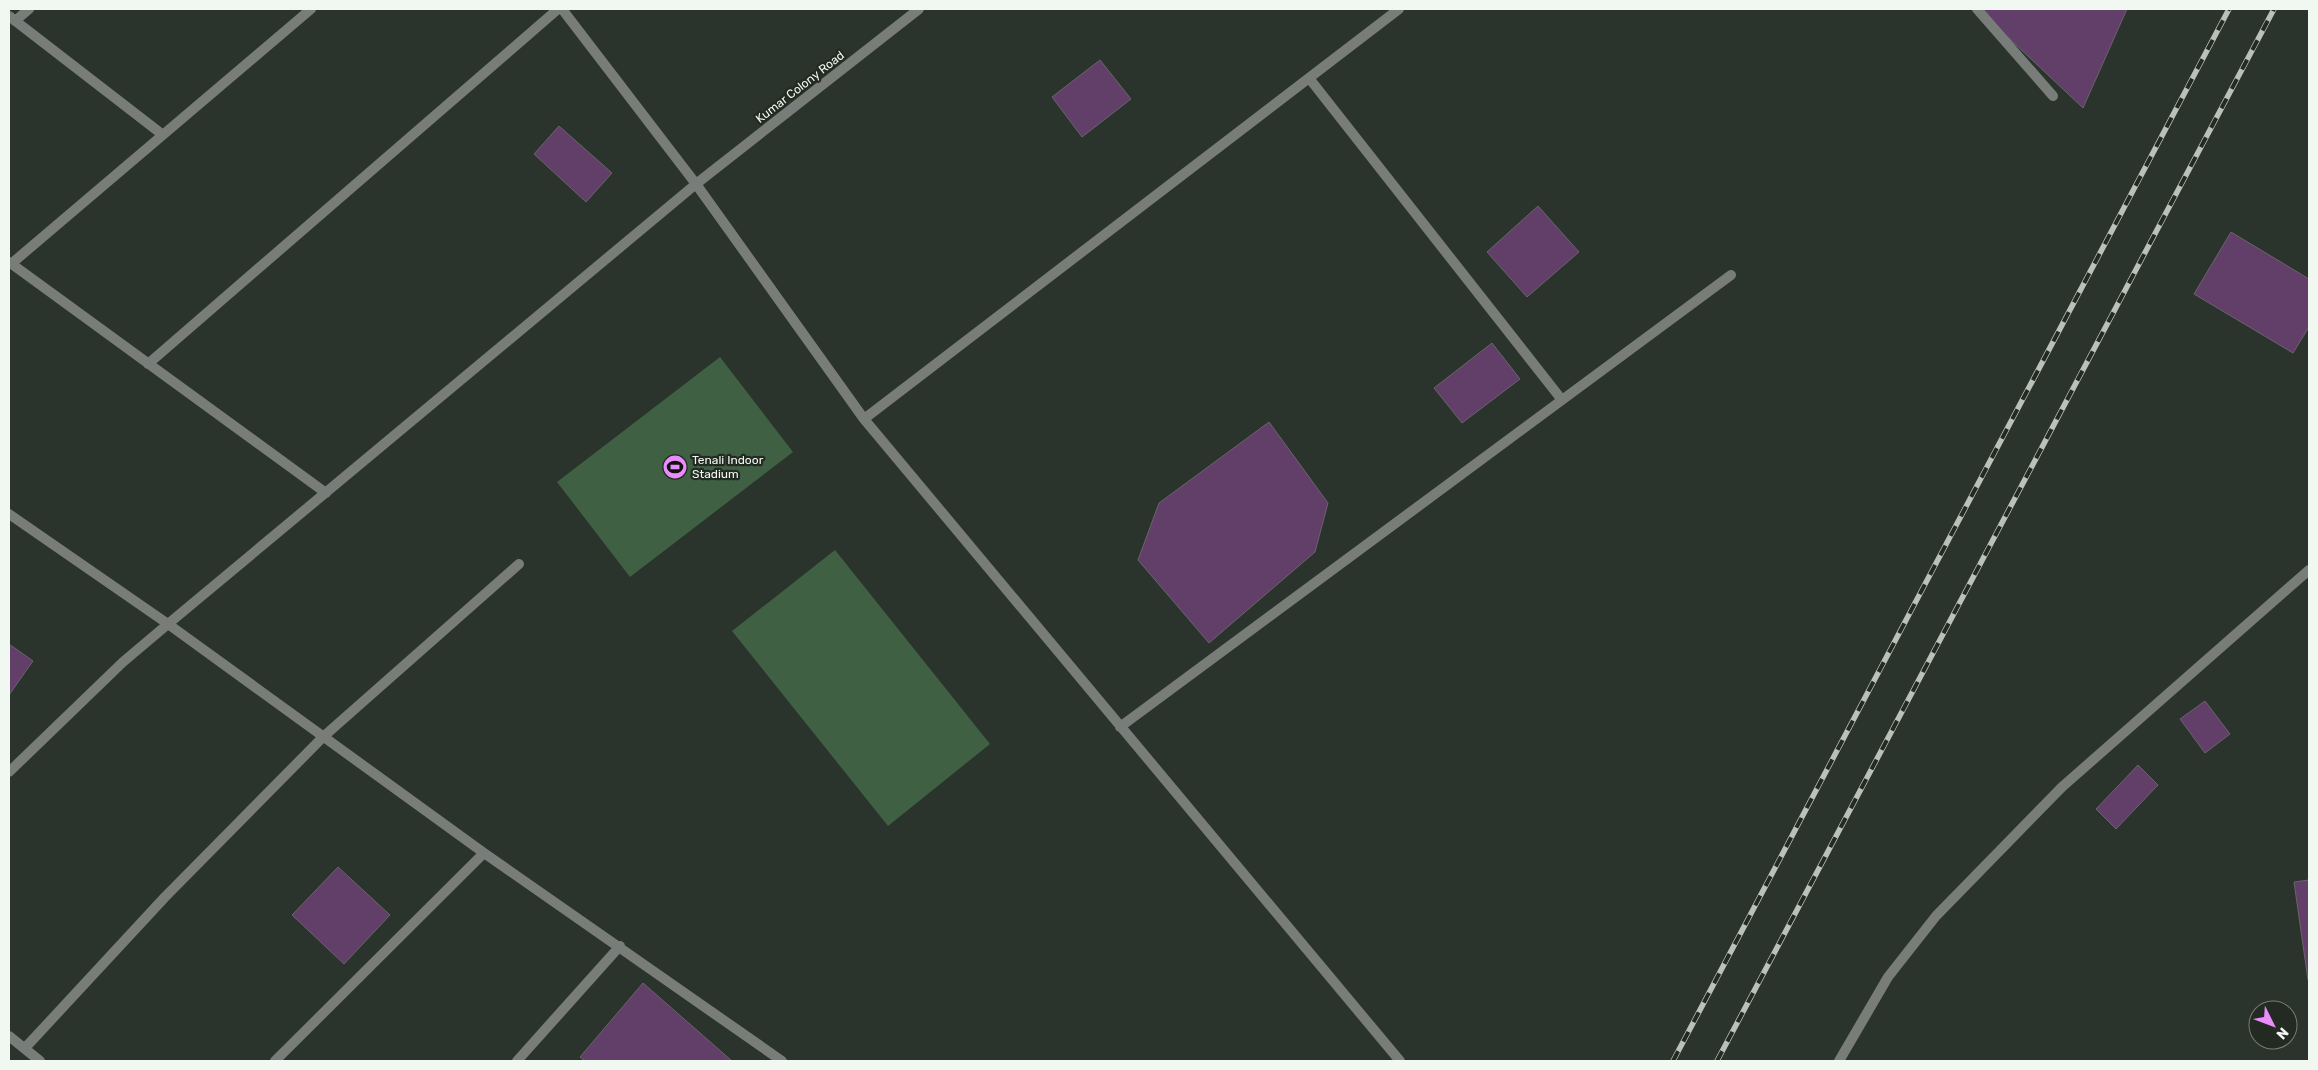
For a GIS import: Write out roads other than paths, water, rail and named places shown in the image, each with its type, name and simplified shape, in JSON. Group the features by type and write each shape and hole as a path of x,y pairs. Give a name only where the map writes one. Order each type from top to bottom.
{"street":[{"path":"29,9 12,19 163,136"},
{"path":"311,9 163,136 10,263 326,493"},
{"path":"148,364 558,9"},
{"path":"562,9 696,184 864,419 1400,1061"},
{"name":"Kumar Colony Road","path":"9,772 124,662 168,624 696,184 919,9"},
{"path":"864,419 1399,9"},
{"path":"1977,9 2054,96"},
{"path":"1309,78 1562,400"},
{"path":"1120,727 1731,275"},
{"path":"9,514 168,624 484,853 620,946 777,1060"},
{"path":"25,1048 165,897 324,737 519,564"},
{"path":"1839,1061 1888,977 1936,916 2062,787 2309,570"},
{"path":"275,1061 484,853"},
{"path":"517,1061 620,946"},
{"path":"9,1036 40,1061"}],"railway":[{"path":"1673,1061 2229,9"},
{"path":"1717,1061 2274,9"}],"place":[{"name":"Tenali Indoor Stadium","path":"675,467"}]}
